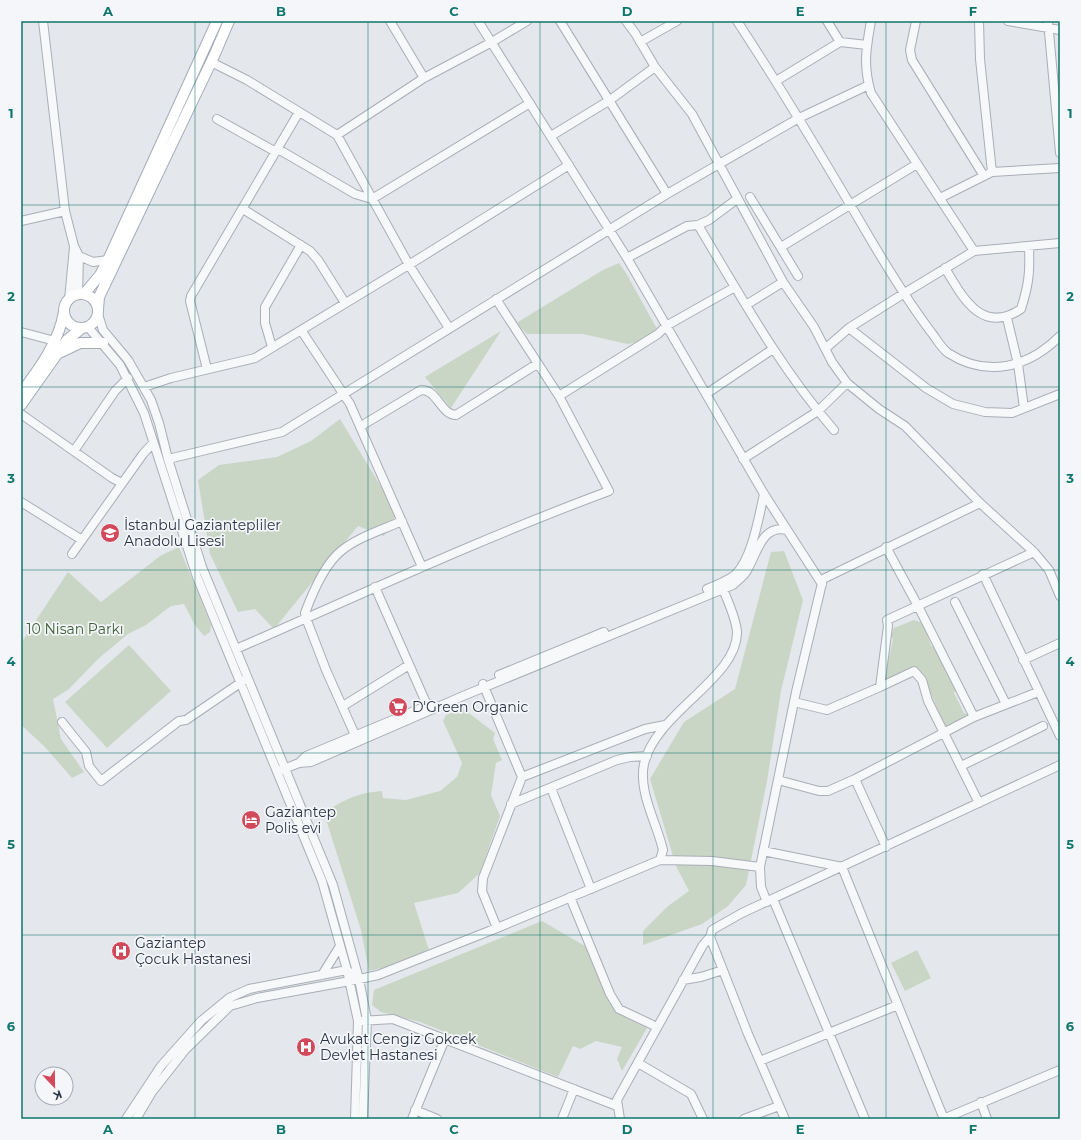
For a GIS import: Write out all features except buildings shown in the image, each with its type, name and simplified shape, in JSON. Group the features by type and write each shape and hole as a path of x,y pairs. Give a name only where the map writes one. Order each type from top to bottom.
{"main road":[{"path":"21,393 56,340 62,327 65,310 69,300 81,294 100,275 108,260 217,21"},
{"path":"21,405 67,340 85,327 92,324 98,312 99,297 212,62 229,21"},
{"path":"81,294 93,299 98,312"},
{"path":"65,310 68,321 77,327 85,327"},
{"path":"58,353 80,343 103,343"}],"street":[{"path":"43,21 65,211 74,246 79,256 81,294"},
{"path":"390,21 424,78"},
{"path":"478,21 627,258 743,459 822,584"},
{"path":"337,135 424,78 492,42 527,21"},
{"path":"560,21 610,100 666,194"},
{"path":"626,21 655,67 692,114 736,199 783,282 814,327 832,362 847,383 879,409 905,426 980,503 1034,552 1049,570 1060,596"},
{"path":"640,42 677,21"},
{"path":"737,21 800,118 903,294 946,352 965,362 986,367 1005,368 1018,364 1048,348 1060,336"},
{"path":"827,21 840,42"},
{"path":"871,21 867,45 866,75 871,93 974,251"},
{"path":"916,21 910,50 912,60 984,176"},
{"path":"979,21 980,59 992,172"},
{"path":"1008,21 1048,25 1060,30"},
{"path":"1048,25 1060,153"},
{"path":"776,81 840,42 867,45"},
{"path":"212,62 247,80 337,135 409,265 449,328"},
{"path":"551,136 610,100 655,67"},
{"path":"168,459 282,432 666,194 719,166 800,118 869,85"},
{"path":"217,119 277,150 355,194 372,199 530,103"},
{"path":"206,369 190,301 299,112"},
{"path":"781,247 918,164"},
{"path":"144,387 206,369 255,358 409,265 569,165"},
{"path":"940,198 992,172 1060,168"},
{"path":"750,197 798,276"},
{"path":"627,258 687,226 698,225 709,220 736,199"},
{"path":"243,208 301,245 318,260 345,303"},
{"path":"21,221 65,211"},
{"path":"698,225 774,349 818,411 834,430"},
{"path":"826,348 849,328 974,251 1060,243"},
{"path":"272,347 264,318 265,307 301,245"},
{"path":"69,300 74,246"},
{"path":"945,268 962,295 978,312 994,319 1007,318 1021,309 1026,296 1030,275 1029,246"},
{"path":"79,256 93,262 108,260"},
{"path":"746,305 783,282"},
{"path":"559,396 658,334 666,326 735,287"},
{"path":"236,649 375,587 559,509 609,490 559,396 496,299"},
{"path":"98,312 103,330 128,360 144,387 159,423 168,459 200,561 236,649 245,680"},
{"path":"1007,318 1018,364 1024,408"},
{"path":"85,327 103,343 128,378 144,412 192,563 245,680 282,770 333,885 342,911 359,979 367,1020 363,1119"},
{"path":"849,328 926,388 953,404 985,412 1012,413 1060,394"},
{"path":"301,330 350,404 422,567"},
{"path":"21,332 56,340"},
{"path":"706,394 774,349"},
{"path":"360,426 421,390 430,392 450,414 456,415 538,364"},
{"path":"74,451 115,391 128,378"},
{"path":"743,459 818,411 847,383"},
{"path":"21,414 122,483"},
{"path":"72,554 122,483 154,443"},
{"path":"282,770 299,763 310,762 483,685 722,583 735,574 744,561 758,522 764,494"},
{"path":"21,502 82,540"},
{"path":"865,1119 829,1032 770,901 761,887 760,867 794,702 823,579 980,503"},
{"path":"355,735 306,618 306,610 328,566 336,556 351,544 402,521"},
{"path":"299,763 306,756 427,705 483,685 733,585 745,574 761,539 773,530 779,528 787,530"},
{"path":"886,548 918,606 974,718"},
{"path":"880,687 888,626 887,620 983,574 1034,552"},
{"path":"983,574 1060,736"},
{"path":"375,587 408,665 427,705"},
{"path":"660,860 663,850 644,785 644,765 651,745 666,725 727,663 736,647 737,631 723,589"},
{"path":"955,602 1006,704"},
{"path":"1023,660 1060,644"},
{"path":"342,706 408,665"},
{"path":"794,702 827,710 914,671 922,680 928,701 943,734 979,803"},
{"path":"62,722 86,752 89,766 102,781 179,721 186,720 245,680"},
{"path":"483,685 522,777"},
{"path":"778,780 823,791 839,787 974,718 1038,692"},
{"path":"497,928 482,891 483,878 510,804 522,777 645,729 666,725"},
{"path":"961,766 1043,726"},
{"path":"510,804 617,760 630,757 647,756"},
{"path":"620,1119 617,1100 683,980 703,945 710,937 712,930 742,913 1060,765"},
{"path":"282,770 316,864 350,982 358,1021 355,1119"},
{"path":"855,779 886,846"},
{"path":"551,788 592,888"},
{"path":"763,851 842,867"},
{"path":"136,1119 152,1092 185,1050 230,1006 256,998 350,982 378,975 497,928 660,860 712,861 760,867"},
{"path":"842,867 944,1119 981,1102 1060,1070"},
{"path":"570,897 610,994 619,1009 657,1027"},
{"path":"710,937 785,1119"},
{"path":"322,975 340,946"},
{"path":"126,1119 161,1066 201,1021 229,998 249,989 347,970 359,979"},
{"path":"683,980 702,977 723,970"},
{"path":"760,1061 898,1005"},
{"path":"358,1021 393,1020 617,1106"},
{"path":"412,1119 445,1039"},
{"path":"638,1063 691,1094 703,1119"},
{"path":"562,1119 574,1089"},
{"path":"981,1102 987,1119"},
{"path":"744,1119 779,1106"},
{"path":"415,1110 437,1119"}],"green space":[{"path":"619,263 657,329 641,342 627,344 583,334 527,334 519,326 518,322 603,270"},
{"path":"501,331 451,408 425,377"},
{"path":"340,419 397,513 384,536 358,526 274,629 255,609 238,612 210,554 198,480 219,465 277,457 311,441"},
{"name":"10 Nisan Parkı","path":"179,547 211,625 210,632 204,636 195,625 184,604 171,606 146,625 128,634 99,658 69,689 53,699 61,739 84,772 72,778 44,746 21,725 21,643 68,572 101,602 160,556"},
{"path":"784,551 803,600 781,691 767,781 746,885 728,906 702,924 643,945 643,931 668,906 689,891 676,866 650,779 684,722 735,689 771,552"},
{"path":"914,620 923,623 931,646 935,647 956,689 954,693 964,713 967,714 970,719 947,730 922,674 888,682 884,674 886,659 889,658 893,639 891,636 894,628"},
{"path":"129,645 171,691 107,748 65,702"},
{"path":"462,708 495,733 493,739 502,760 496,763 491,795 500,816 480,873 458,893 414,903 429,950 390,966 369,971 361,930 324,813 345,800 365,793 382,791 383,798 406,800 440,791 457,777 462,763 443,721 446,715"},
{"path":"542,921 585,946 617,1013 647,1028 622,1071 617,1059 622,1047 596,1041 580,1049 573,1046 558,1077 420,1022 381,1012 372,1005 374,990"},
{"path":"917,950 931,978 905,991 891,963"}],"place":[{"name":"İstanbul Gaziantepliler Anadolu Lisesi","path":"110,533"},
{"name":"D'Green Organic","path":"398,707"},
{"name":"Gaziantep Polis evi","path":"251,820"},
{"name":"Gaziantep Çocuk Hastanesi","path":"121,951"},
{"name":"Avukat Cengiz Gokcek Devlet Hastanesi","path":"306,1047"}]}
